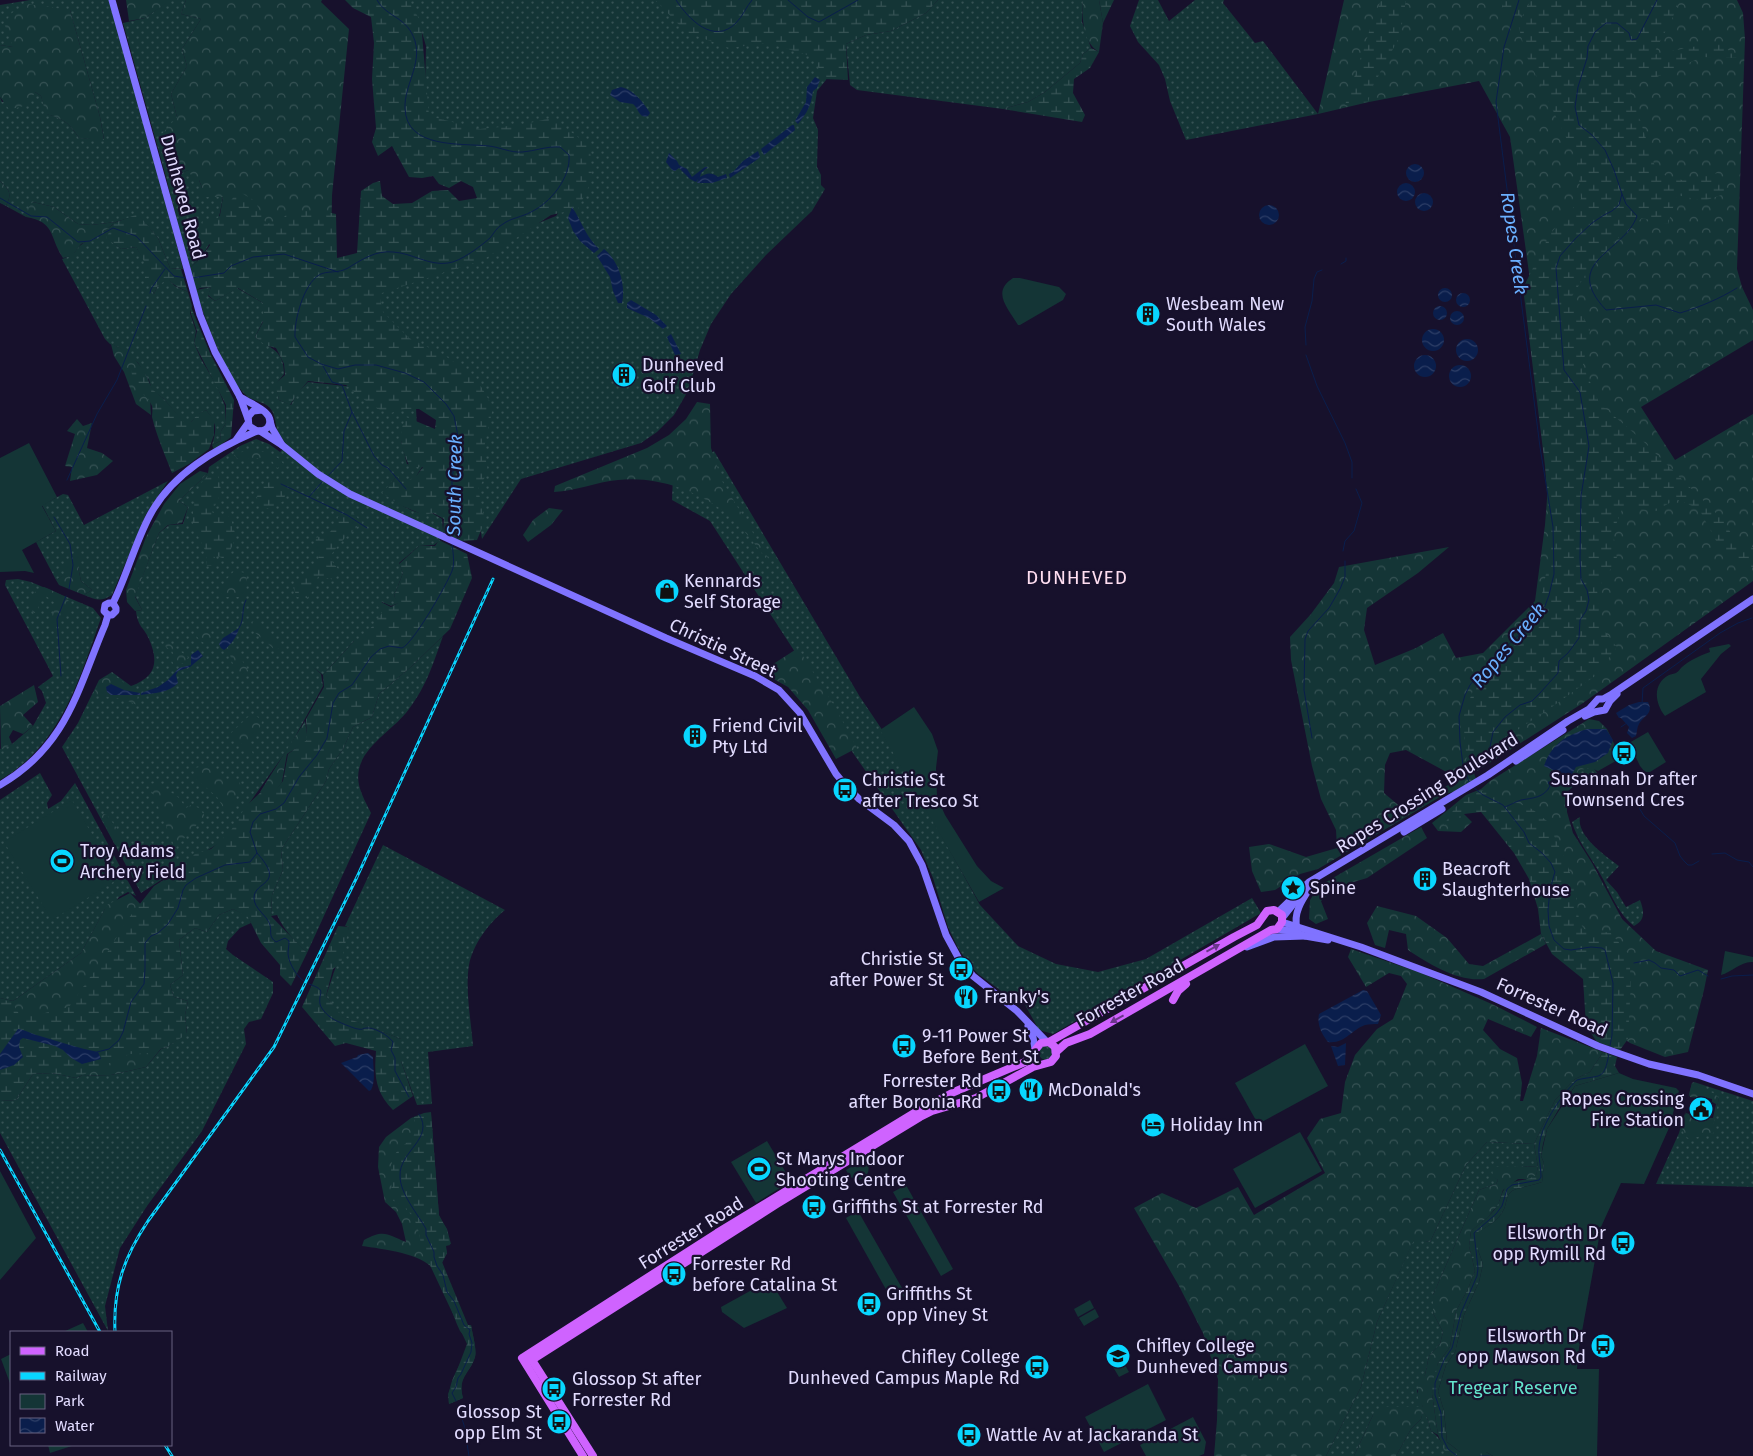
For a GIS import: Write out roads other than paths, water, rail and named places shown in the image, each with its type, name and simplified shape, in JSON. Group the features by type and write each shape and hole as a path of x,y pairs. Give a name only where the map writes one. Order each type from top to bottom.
{"main road":[{"name":"Dunheved Road","path":"112,0 193,290 209,339 240,396 248,421"},
{"name":"Dunheved Road","path":"240,396 262,410"},
{"path":"0,785 22,771 45,750 60,730 75,701 106,625 108,615 104,611 104,605 113,603 148,520 166,491 189,469 236,440 268,427 270,418 268,414 262,410 253,411 236,440"},
{"name":"Christie Street","path":"270,418 272,428 282,445"},
{"path":"248,421 251,428 258,431"},
{"name":"Christie Street","path":"258,431 282,445 297,459 336,486 379,508 666,638 755,676 779,690 800,713 836,774 846,786 894,825 909,841 922,866 946,935 959,959 973,976 1010,1004 1048,1042"},
{"path":"1605,702 1753,598"},
{"path":"1605,702 1753,604"},
{"path":"1598,699 1605,702 1605,710 1596,708 1598,699"},
{"name":"Ropes Crossing Boulevard","path":"1278,922 1301,895 1310,888 1596,708"},
{"name":"Ropes Crossing Boulevard","path":"1278,922 1309,882 1422,818"},
{"path":"1297,928 1296,918 1299,907 1310,888"},
{"name":"Forrester Road","path":"1048,1042 1257,925 1269,910 1278,922 1291,931 1305,936 1341,941"},
{"path":"1263,919 1265,926 1278,922"},
{"name":"Forrester Road","path":"1278,922 1327,935 1496,998 1556,1028 1617,1053 1656,1066 1698,1075 1753,1094"},
{"name":"Forrester Road","path":"1056,1052 1066,1043 1090,1034 1236,951 1278,922"},
{"path":"1236,951 1274,937 1305,936"},
{"path":"1173,1000 1194,975"},
{"name":"Christie Street","path":"1024,1018 1032,1033 1035,1050"},
{"path":"1048,1042 1054,1045 1056,1052 1052,1061 1043,1063 1036,1059 1035,1050 1039,1043 1048,1042"},
{"name":"Forrester Road","path":"527,1357 717,1234 939,1098 1019,1065 1028,1060 1035,1050"},
{"name":"Forrester Road","path":"527,1357 691,1259 920,1117 932,1111 976,1098 1028,1069 1043,1063"},
{"path":"691,1259 713,1242 717,1234 722,1236 742,1227"},
{"path":"527,1357 584,1456"},
{"path":"527,1357 593,1456"}],"water":[{"path":"815,77 820,80 817,88 813,91 808,109 798,124 795,121 806,102 807,87"},
{"path":"621,87 638,97 650,113 648,116 641,115 633,104 620,102 610,95 612,90"},
{"path":"794,125 795,130 764,155 761,149"},
{"path":"758,151 760,157 758,159 730,178 729,174"},
{"path":"669,153 679,165 687,169 692,177 705,167 708,167 701,173 700,177 713,174 718,177 726,174 727,178 712,183 697,183 698,179 696,182 690,179 679,168 675,171 672,170 666,162"},
{"path":"1415,164 1421,167 1424,173 1421,179 1415,182 1409,179 1406,173 1409,167"},
{"path":"1406,183 1412,186 1415,192 1412,198 1406,201 1400,198 1397,192 1400,186"},
{"path":"1424,193 1430,196 1433,202 1430,208 1424,211 1418,208 1415,202 1418,196"},
{"path":"1265,205 1273,205 1279,211 1279,219 1273,225 1265,225 1259,219 1259,211"},
{"path":"572,207 587,234 599,249 594,253 580,241 573,231 568,218"},
{"path":"604,249 614,260 620,274 623,289 622,303 618,303 610,277 597,256"},
{"path":"1442,288 1448,288 1452,295 1448,302 1442,302 1438,298 1438,292"},
{"path":"1460,293 1466,293 1470,300 1466,307 1460,307 1456,303 1456,297"},
{"path":"631,300 656,315 667,326 663,329 649,318 627,308 627,303"},
{"path":"1437,306 1443,306 1447,313 1443,320 1437,320 1433,316 1433,310"},
{"path":"1454,311 1460,311 1464,318 1460,325 1454,325 1450,321 1450,315"},
{"path":"1433,329 1441,332 1444,340 1441,348 1433,351 1425,348 1422,340 1425,332"},
{"path":"671,334 681,354 675,355 667,337"},
{"path":"1467,339 1475,342 1478,350 1475,358 1467,361 1459,358 1456,350 1459,342"},
{"path":"1425,355 1433,358 1436,366 1433,374 1425,377 1417,374 1414,366 1417,358"},
{"path":"1460,365 1468,368 1471,376 1468,384 1460,387 1452,384 1449,376 1452,368"},
{"path":"239,628 229,646 224,650 221,648 219,644 223,638"},
{"path":"198,650 203,656 190,667 178,671 176,675 178,683 170,689 161,692 141,695 141,693 158,687 168,680 179,668 191,665 191,655"},
{"path":"111,684 124,690 140,693 140,695 111,695 107,692 106,687"},
{"path":"1648,702 1650,709 1638,725 1636,736 1632,738 1627,733 1629,727 1616,713 1629,705"},
{"path":"1587,729 1606,729 1613,740 1608,753 1595,762 1576,767 1570,778 1544,766 1551,752 1560,742 1572,734"},
{"path":"1363,990 1367,991 1381,1015 1378,1024 1365,1025 1339,1041 1328,1042 1320,1029 1319,1014"},
{"path":"18,1029 98,1052 101,1059 82,1064 55,1046 23,1038 20,1040 19,1047 23,1057 14,1065 0,1070 0,1054"},
{"path":"1346,1043 1345,1065 1338,1066 1331,1046 1338,1047"},
{"path":"368,1053 373,1057 374,1074 373,1086 369,1091 341,1063 358,1055"}],"waterway":[{"name":"South Creek","path":"377,0 381,6 407,27 415,41 417,50 415,67 405,100 408,121 414,131 436,141 489,146 518,152 560,147 569,155 569,164 563,181 545,203 528,214 509,220 501,225 490,238 464,257 453,262 434,263 400,253 387,252 375,254 344,270 319,275 309,286 298,312 295,337 308,357 321,364 338,369 355,365 376,365 405,373 424,382 446,404 454,416 458,436 452,479 452,537"},
{"name":"South Creek","path":"676,0 695,22 711,31 719,32 728,29 736,23 752,0"},
{"name":"South Creek","path":"788,0 808,17 819,22 858,0"},
{"name":"Ropes Creek","path":"1469,782 1463,765 1460,742 1459,716 1465,695 1470,685 1484,668 1523,631 1545,606 1554,574 1553,527 1540,447 1496,102 1504,47 1519,0"},
{"path":"1489,752 1493,732 1505,717 1520,705 1532,701 1558,673 1559,661 1568,653 1579,638 1580,620 1586,611 1589,600 1587,590 1581,579 1580,558 1581,496 1589,446 1580,392 1564,370 1556,268 1560,256 1575,239 1592,223 1619,205 1622,194 1605,150 1592,135 1579,125 1575,107 1578,87 1587,58 1588,46 1595,32 1606,23 1617,23 1629,33 1631,40 1637,39 1657,0"},
{"path":"1622,194 1626,204 1637,216 1630,229 1599,258 1592,268 1590,280 1594,293 1606,310 1656,305 1680,313 1723,296 1737,288"},
{"path":"0,198 31,216 47,217 78,242 90,241 113,228 136,236 174,276 186,278"},
{"path":"192,278 224,273 231,266 253,257 284,254 338,272"},
{"path":"1341,264 1346,261 1346,258"},
{"path":"150,293 165,269"},
{"path":"1306,345 1305,327 1312,301 1314,279 1317,272 1322,270"},
{"path":"67,480 97,414 117,380 146,306"},
{"path":"1306,355 1317,386 1345,443 1352,462 1352,478"},
{"path":"323,366 332,382 342,385 352,412 344,431 342,461 327,477"},
{"path":"352,412 374,456 382,465 388,468 406,489"},
{"path":"281,484 309,497 322,482"},
{"path":"1343,551 1345,541 1354,531 1362,503 1356,489"},
{"path":"309,497 347,515 367,528"},
{"path":"54,517 70,544 73,565 69,589"},
{"name":"South Creek","path":"97,1052 109,1049 119,1040 123,1032 131,1002 144,984 145,943 151,936 158,933 168,924 178,908 186,885 196,878 225,865 250,862 257,853 250,832 253,822 260,814 276,809 284,803 299,777 317,755 327,738 333,703 339,693 352,685 371,657 380,649 389,646 402,648 414,636 437,600 452,571 454,561 452,544"},
{"path":"1312,738 1304,690 1305,639 1308,631 1329,608 1340,589 1345,577 1345,561"},
{"path":"61,676 57,619 66,596"},
{"path":"239,628 246,600"},
{"path":"1642,704 1643,688 1720,633 1752,618"},
{"path":"1621,727 1627,723"},
{"path":"1505,807 1544,793 1550,786 1548,782 1556,782 1554,777 1557,772"},
{"name":"Ropes Creek","path":"1473,787 1483,795 1503,805 1524,832 1529,843 1551,863 1555,872 1550,890 1548,910 1549,926 1554,940 1564,949 1571,950 1591,947 1605,950 1613,983 1610,1046"},
{"path":"1635,801 1644,816 1675,843 1680,856 1688,865 1699,861"},
{"path":"257,853 269,871 269,877 255,892 255,902 268,921 271,936 274,940 276,942 285,938 289,941 288,954 290,962 296,974 305,982"},
{"path":"1712,854 1725,853 1737,860 1749,862 1753,867"},
{"path":"1634,963 1649,960 1661,968 1674,970 1680,976 1698,970 1708,976"},
{"path":"1721,979 1732,976 1753,975"},
{"path":"309,984 320,990 321,1006 331,1018 356,1029 369,1028 377,1030 391,1039 393,1042 391,1050 395,1058 395,1071 409,1097"},
{"name":"Ropes Creek","path":"1457,1456 1448,1449 1442,1437 1441,1413 1435,1395 1435,1383 1444,1360 1452,1348 1461,1313 1477,1276 1478,1268 1474,1233 1496,1214 1502,1206 1507,1189 1512,1185 1539,1180 1541,1177 1539,1145 1549,1117 1566,1092 1577,1080 1603,1073 1609,1053"},
{"path":"419,1114 423,1123 423,1131 405,1159 401,1167 400,1176 406,1197 426,1229 426,1235 434,1252 437,1266 443,1275 447,1292 454,1301 464,1325 470,1330 471,1352 452,1393 456,1401"},
{"path":"461,1416 469,1456"},
{"name":"Ropes Creek","path":"1480,1456 1489,1456"}],"railway":[{"path":"115,1331 118,1287 132,1247 148,1221 274,1047 357,877 493,579"},
{"path":"0,1150 99,1331"},
{"path":"166,1446 172,1456"}],"place":[{"name":"Wesbeam New South Wales","path":"1148,314"},
{"name":"Dunheved Golf Club","path":"624,375"},
{"name":"Kennards Self Storage","path":"667,591"},
{"name":"Friend Civil Pty Ltd","path":"695,736"},
{"name":"Susannah Dr after Townsend Cres","path":"1624,753"},
{"name":"Christie St after Tresco St","path":"845,790"},
{"name":"Troy Adams Archery Field","path":"62,861"},
{"name":"Beacroft Slaughterhouse","path":"1425,879"},
{"name":"Spine","path":"1293,888"},
{"name":"Christie St after Power St","path":"961,969"},
{"name":"Franky's","path":"966,997"},
{"name":"9-11 Power St Before Bent St","path":"904,1046"},
{"name":"McDonald's","path":"1031,1090"},
{"name":"Forrester Rd after Boronia Rd","path":"999,1091"},
{"name":"Ropes Crossing Fire Station","path":"1701,1109"},
{"name":"Holiday Inn","path":"1153,1125"},
{"name":"St Marys Indoor Shooting Centre","path":"759,1169"},
{"name":"Griffiths St at Forrester Rd","path":"814,1207"},
{"name":"Ellsworth Dr opp Rymill Rd","path":"1623,1243"},
{"name":"Forrester Rd before Catalina St","path":"674,1274"},
{"name":"Griffiths St opp Viney St","path":"869,1304"},
{"name":"Ellsworth Dr opp Mawson Rd","path":"1603,1346"},
{"name":"Chifley College Dunheved Campus","path":"1118,1356"},
{"name":"Chifley College Dunheved Campus Maple Rd","path":"1037,1367"},
{"name":"Glossop St after Forrester Rd","path":"554,1389"},
{"name":"Glossop St opp Elm St","path":"559,1422"},
{"name":"Wattle Av at Jackaranda St","path":"969,1435"}],"district":[{"name":"DUNHEVED","path":"1077,577"}],"park label":[{"name":"Tregear Reserve","path":"1513,1388"}]}
